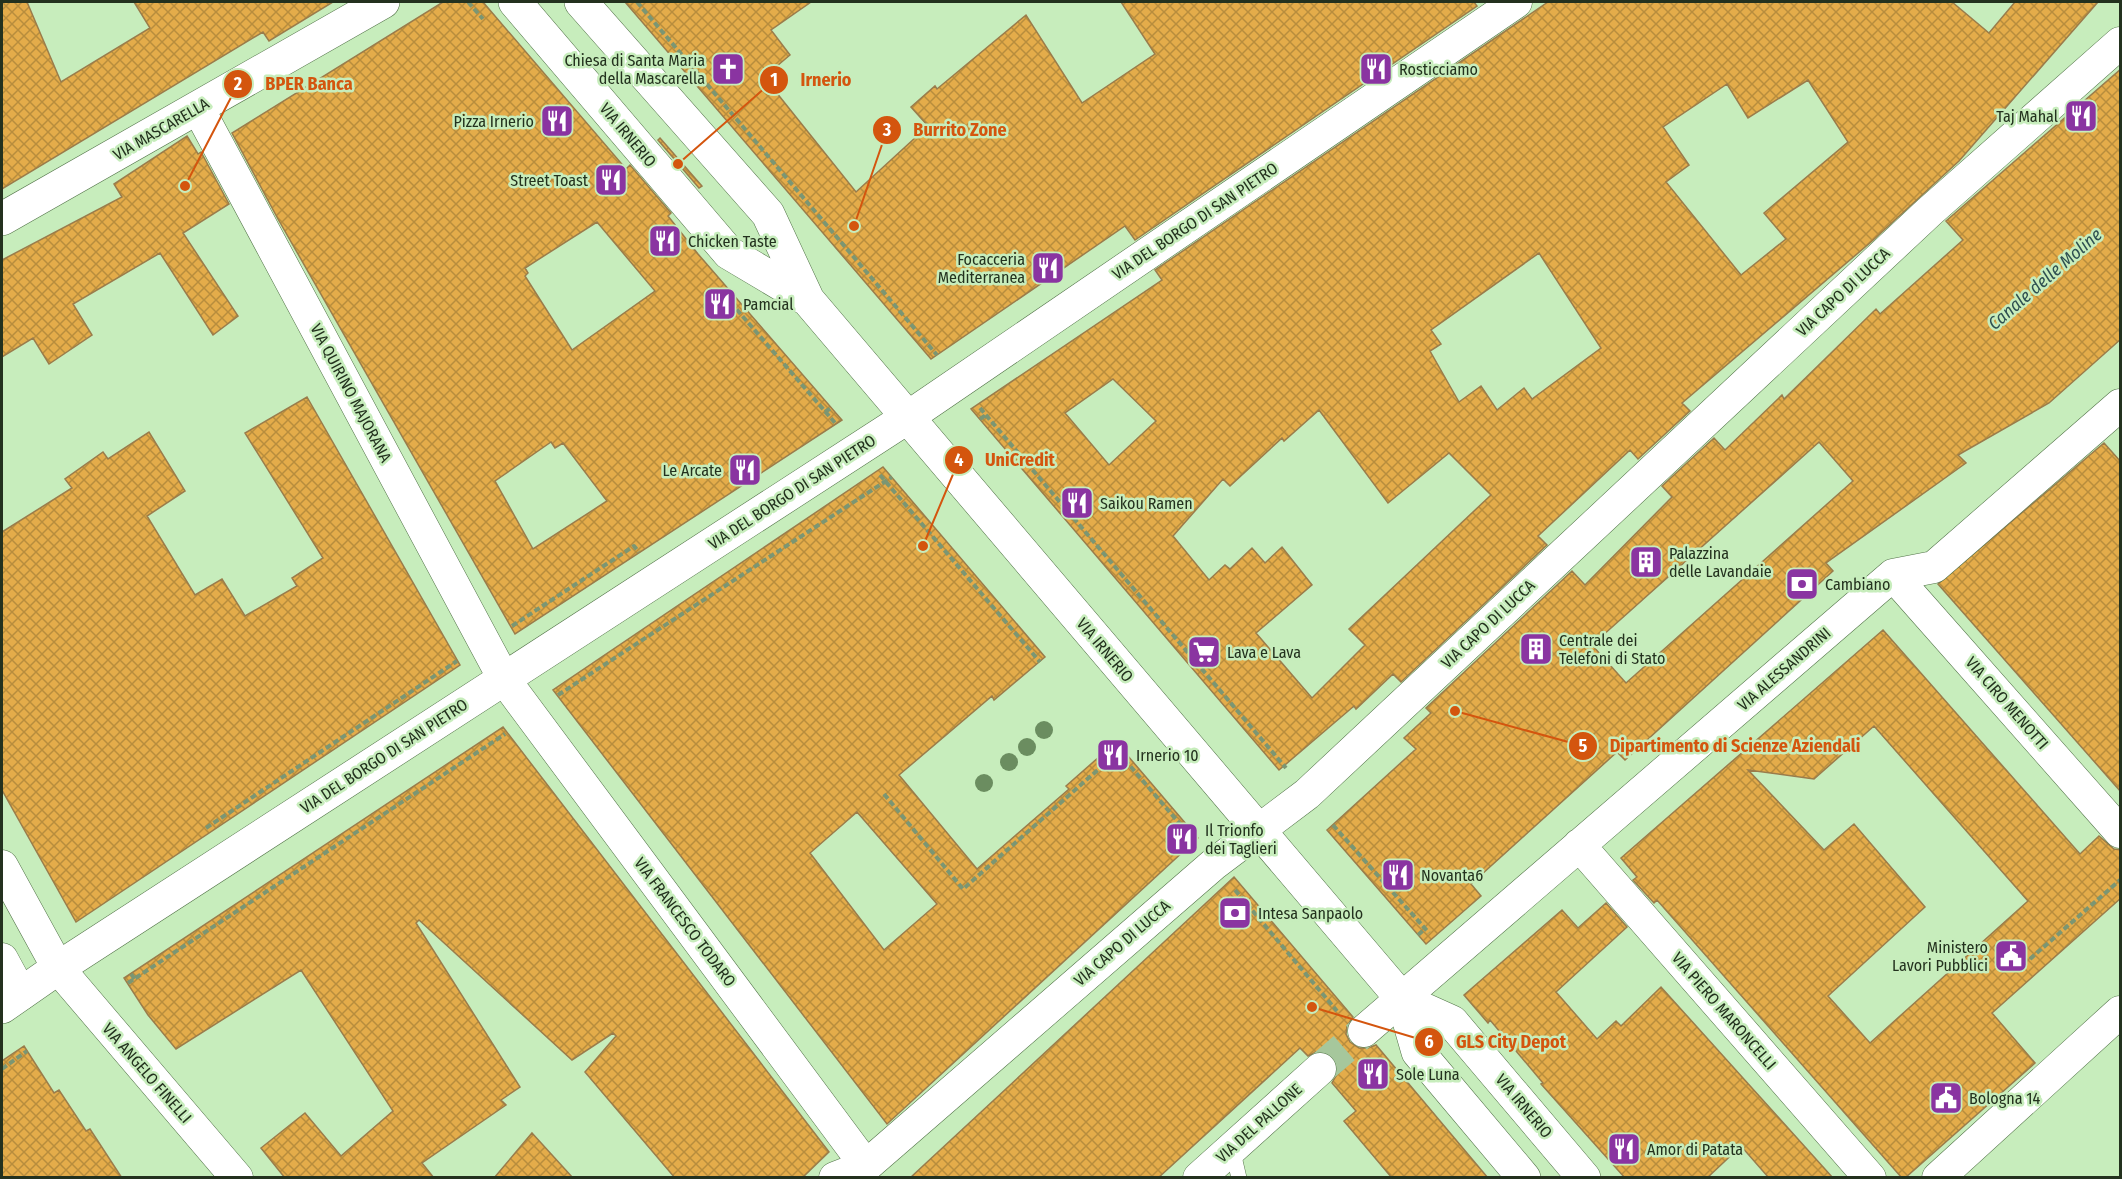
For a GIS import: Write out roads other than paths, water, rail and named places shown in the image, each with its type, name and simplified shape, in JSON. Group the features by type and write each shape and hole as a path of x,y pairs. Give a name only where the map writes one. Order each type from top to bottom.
{"street":[{"name":"VIA MASCARELLA","path":"2,219 383,2"},
{"name":"VIA IRNERIO","path":"515,2 729,253 808,300"},
{"name":"VIA IRNERIO","path":"581,2 768,214 808,300 1402,1000 1418,1052 1524,1178"},
{"name":"VIA DEL BORGO DI SAN PIETRO","path":"2,959 11,1001 58,968 908,417 1516,2"},
{"name":"VIA CAPO DI LUCCA","path":"835,1178 866,1166 1214,864 1307,794 1930,211 2121,43"},
{"name":"VIA QUIRINO MAJORANA","path":"198,108 504,679"},
{"name":"VIA ALESSANDRINI","path":"1402,1000 1579,844 1893,575 1934,567 2121,405"},
{"name":"VIA CIRO MENOTTI","path":"1893,575 2121,832"},
{"name":"VIA FRANCESCO TODARO","path":"504,679 866,1166"},
{"name":"VIA PIERO MARONCELLI","path":"1579,844 1870,1178"},
{"path":"2,866 58,968"},
{"name":"VIA ANGELO FINELLI","path":"58,968 237,1178"},
{"name":"VIA IRNERIO","path":"1402,1000 1452,1022 1584,1178"},
{"path":"1364,1031 1402,1000"},
{"path":"1938,1178 2121,1012"},
{"name":"VIA DEL PALLONE","path":"1199,1178 1236,1163 1320,1069"}],"tunnel":[{"path":"1320,1069 1364,1031"}],"place":[{"name":"Chiesa di Santa Maria della Mascarella","path":"728,69"},
{"name":"Rosticciamo","path":"1376,69"},
{"name":"Taj Mahal","path":"2081,116"},
{"name":"Pizza Irnerio","path":"557,121"},
{"name":"Irnerio","path":"678,164"},
{"name":"Street Toast","path":"611,180"},
{"name":"BPER Banca","path":"185,186"},
{"name":"Burrito Zone","path":"854,226"},
{"name":"Chicken Taste","path":"665,241"},
{"name":"Focacceria Mediterranea","path":"1048,268"},
{"name":"Pamcial","path":"720,304"},
{"name":"Le Arcate","path":"745,470"},
{"name":"Saikou Ramen","path":"1077,503"},
{"name":"UniCredit","path":"923,546"},
{"name":"Palazzina delle Lavandaie","path":"1646,562"},
{"name":"Cambiano","path":"1802,584"},
{"name":"Centrale dei Telefoni di Stato","path":"1536,649"},
{"name":"Lava e Lava","path":"1204,652"},
{"name":"Dipartimento di Scienze Aziendali","path":"1455,711"},
{"name":"Irnerio 10","path":"1113,755"},
{"name":"Il Trionfo dei Taglieri","path":"1182,839"},
{"name":"Novanta6","path":"1398,875"},
{"name":"Intesa Sanpaolo","path":"1235,913"},
{"name":"Ministero Lavori Pubblici","path":"2011,956"},
{"name":"GLS City Depot","path":"1312,1007"},
{"name":"Sole Luna","path":"1373,1074"},
{"name":"Bologna 14","path":"1946,1098"},
{"name":"Amor di Patata","path":"1624,1149"}],"water label":[{"name":"Canale delle Moline","path":"2045,279"}]}
